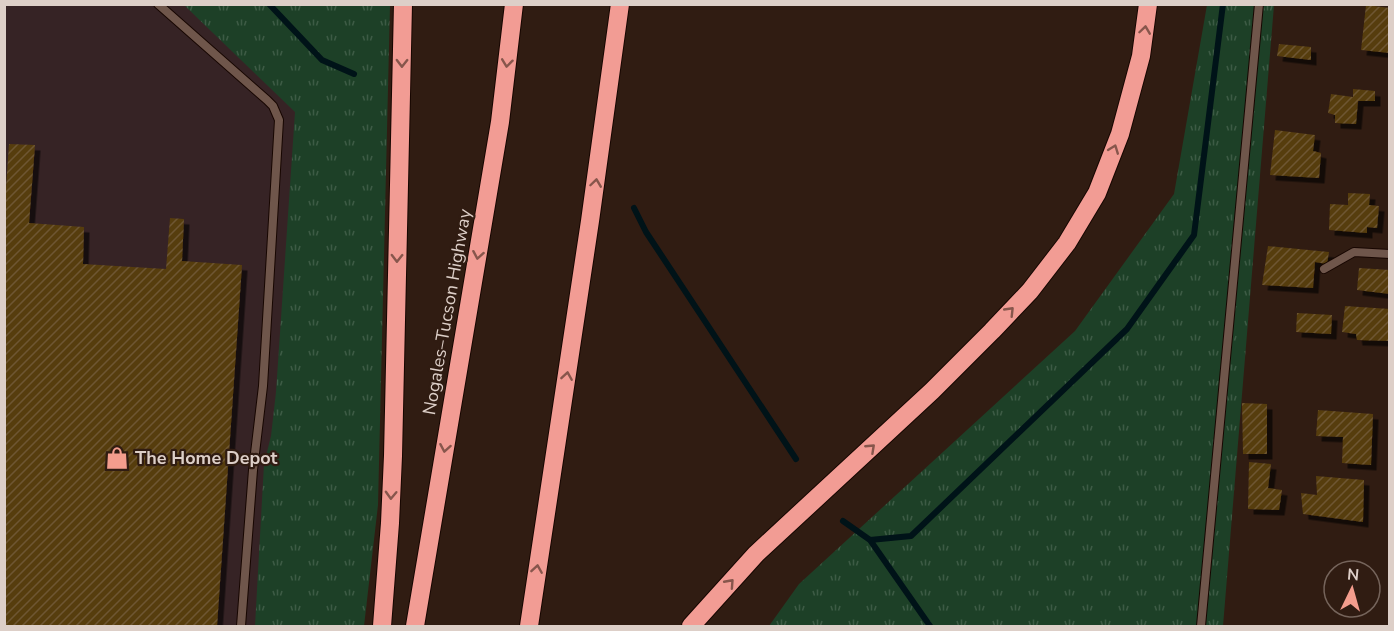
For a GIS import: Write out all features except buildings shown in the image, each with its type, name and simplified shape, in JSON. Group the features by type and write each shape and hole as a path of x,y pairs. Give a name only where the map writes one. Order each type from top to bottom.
{"highway":[{"path":"382,627 393,456 403,4"},
{"name":"Nogales–Tucson Highway","path":"415,627 500,122 514,4"},
{"path":"529,627 589,232 620,4"},
{"path":"692,627 756,554 932,391 992,331 1030,291 1067,243 1097,193 1120,135 1141,56 1148,4"}],"lane":[{"path":"158,4 273,106 280,126 263,386 253,470 242,627"},
{"path":"1201,627 1259,4"},
{"path":"1324,269 1354,252 1389,254"}],"shaded area":[{"path":"4,5 319,5 293,626 5,626"}],"green space":[{"path":"184,5 390,5 378,505 364,626 255,626 264,464 271,436 276,392 295,112"},
{"path":"1207,5 1274,5 1223,626 769,626 799,584 1075,331 1174,194"}],"waterway":[{"path":"269,4 322,60 354,74"},
{"path":"870,540 911,536 1127,329 1194,235 1223,4"},
{"path":"634,208 646,232 796,459"},
{"path":"843,521 870,540 930,626"}],"place":[{"name":"The Home Depot","path":"117,458"}]}
